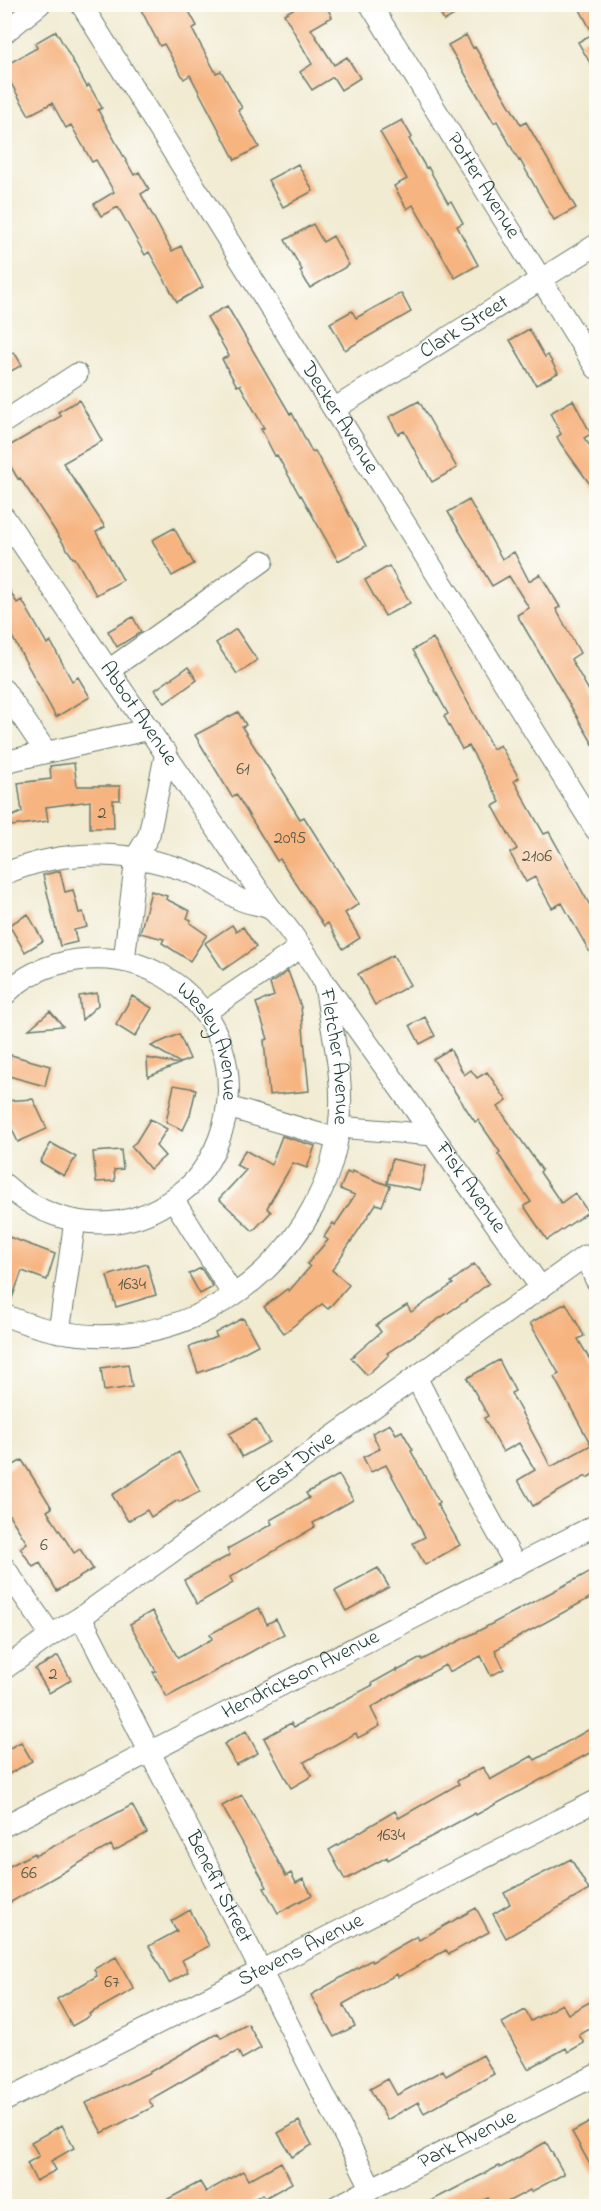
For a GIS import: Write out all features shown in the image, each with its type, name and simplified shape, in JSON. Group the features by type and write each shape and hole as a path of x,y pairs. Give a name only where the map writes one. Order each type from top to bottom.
{"street":[{"path":"4,33 40,4"},
{"name":"Decker Avenue","path":"81,4 596,826"},
{"name":"Potter Avenue","path":"370,4 597,368"},
{"name":"Clark Street","path":"334,409 597,245"},
{"path":"4,422 77,374"},
{"name":"Abbot Avenue","path":"4,517 272,910"},
{"path":"109,670 263,561"},
{"path":"4,690 46,752"},
{"path":"4,762 150,729"},
{"path":"124,961 136,857 149,836 166,752"},
{"path":"4,874 38,862 62,857 87,854 136,857 173,866 208,880 240,899 272,910"},
{"name":"Fletcher Avenue","path":"4,1315 59,1332 88,1335 118,1335 176,1324 203,1313 249,1285 267,1269 298,1232 322,1190 330,1167 338,1133 341,1081 323,980 272,910"},
{"path":"204,1012 301,947"},
{"name":"Wesley Avenue","path":"4,996 27,978 50,967 74,960 90,958 124,961 142,966 169,979 192,998 204,1012 217,1034 225,1056 229,1080 228,1107 222,1131 206,1166 194,1182 173,1199 149,1212 118,1222 75,1221 54,1216 34,1207 4,1184"},
{"path":"323,980 433,1134"},
{"name":"Fisk Avenue","path":"228,1107 338,1133 433,1134 541,1288"},
{"path":"173,1199 233,1295"},
{"path":"59,1332 75,1221"},
{"name":"East Drive","path":"4,1669 51,1635 81,1617 585,1256 597,1280"},
{"path":"416,1377 470,1483 516,1566"},
{"name":"Hendrickson Avenue","path":"4,1826 597,1525"},
{"path":"4,1567 51,1635"},
{"name":"Benefit Street","path":"81,1617 372,2188"},
{"name":"Stevens Avenue","path":"4,2101 597,1801"},
{"name":"Park Avenue","path":"337,2206 597,2075"}],"building":[{"path":"138,4 185,4 197,26 192,29 216,73 221,71 242,108 238,110 259,147 235,160 190,75 184,79 164,44 160,46"},
{"path":"302,4 325,4 332,17 311,29 334,65 347,57 360,78 341,90 333,77 312,90 300,72 312,64 284,14"},
{"path":"436,4 473,4 444,21"},
{"path":"577,4 597,4 597,75 578,42 593,34"},
{"path":"56,31 87,87 89,85 102,108 98,110 134,175 139,172 149,189 141,194 172,251 181,246 203,287 177,302 149,252 145,255 118,207 101,216 94,204 114,192 96,160 92,162 71,125 66,128 52,103 29,115 4,71 4,66 37,48 35,43"},
{"path":"466,35 521,125 526,122 576,208 554,220 497,121 494,123 448,45"},
{"path":"402,120 412,137 409,139 426,168 428,167 448,203 451,201 463,223 457,226 478,265 455,278 413,205 407,209 394,186 407,179 380,132"},
{"path":"298,164 313,191 283,207 268,180"},
{"path":"313,224 323,242 333,236 349,265 310,288 285,240"},
{"path":"401,293 411,312 345,350 330,323 352,311 356,318"},
{"path":"227,306 290,414 292,413 312,452 315,451 366,546 338,561 277,455 275,456 261,429 264,428 240,385 237,386 222,359 229,356 207,317"},
{"path":"529,329 545,357 548,355 558,373 536,385 510,340"},
{"path":"14,352 22,365 4,375 4,358"},
{"path":"79,400 102,441 63,463 105,527 96,532 123,580 96,595 75,558 20,478 18,479 4,455 4,449 61,416 58,412"},
{"path":"573,400 591,434 584,438 597,455 597,494 561,444 557,437 561,434 550,413"},
{"path":"419,401 457,468 432,482 404,431 398,434 389,417"},
{"path":"469,500 502,559 514,552 529,581 540,574 560,607 556,609 580,653 571,659 597,705 597,751 517,615 529,608 509,576 492,586 448,512"},
{"path":"174,528 194,564 172,576 152,540"},
{"path":"389,566 410,603 385,616 365,580"},
{"path":"4,581 17,603 22,600 47,644 51,642 72,681 78,677 90,697 56,717 4,622"},
{"path":"133,617 141,632 117,647 108,631"},
{"path":"236,629 257,660 237,674 216,643"},
{"path":"433,638 493,749 500,745 519,778 514,781 544,834 549,832 597,918 597,965 562,903 552,908 535,877 526,882 510,853 517,849 493,806 500,802 469,746 462,749 444,716 448,714 413,650"},
{"path":"188,667 197,680 165,703 155,690"},
{"path":"238,712 246,725 242,727 300,819 304,817 359,904 345,913 360,938 343,949 328,923 324,926 280,859 277,861 236,794 232,797 195,735"},
{"path":"74,763 77,786 120,786 120,800 113,800 114,828 90,828 90,801 46,807 48,821 4,827 4,820 22,812 18,783 51,779 50,766"},
{"path":"60,871 65,892 73,890 79,913 83,912 87,927 74,930 77,942 60,946 43,875"},
{"path":"151,891 167,896 166,899 190,911 187,918 191,920 190,923 207,935 190,961 162,943 164,939 140,933"},
{"path":"28,914 43,941 25,952 9,925"},
{"path":"232,925 236,931 243,927 256,947 223,970 205,943"},
{"path":"393,955 410,985 375,1005 358,974"},
{"path":"288,971 301,1007 309,1091 269,1095 264,1040 268,1039 256,1003 274,996 270,984"},
{"path":"97,993 98,1005 82,1020 79,996"},
{"path":"132,996 152,1008 135,1037 116,1025"},
{"path":"50,1011 63,1026 29,1029"},
{"path":"425,1017 435,1036 420,1044 410,1025"},
{"path":"179,1034 190,1059 180,1063 151,1046"},
{"path":"450,1049 464,1075 471,1070 477,1078 487,1072 507,1101 498,1107 542,1170 540,1172 561,1203 575,1193 588,1212 547,1240 524,1206 531,1202 498,1154 500,1152 478,1120 475,1122 433,1059"},
{"path":"11,1055 50,1066 45,1086 5,1075"},
{"path":"147,1058 179,1064 148,1077"},
{"path":"174,1085 196,1089 190,1115 183,1130 166,1122"},
{"path":"33,1099 47,1129 18,1142 4,1112 4,1101"},
{"path":"150,1119 167,1129 156,1146 165,1156 150,1169 131,1146"},
{"path":"282,1136 315,1146 307,1168 293,1163 267,1208 271,1212 253,1231 219,1199 246,1170 236,1165 245,1150 271,1165"},
{"path":"51,1143 76,1157 64,1176 40,1162"},
{"path":"121,1150 123,1169 114,1170 115,1181 96,1182 93,1152"},
{"path":"392,1159 425,1166 420,1190 387,1183"},
{"path":"352,1171 390,1186 382,1206 376,1204 332,1270 349,1285 328,1309 322,1304 284,1333 264,1307 287,1289 289,1291 310,1267 307,1264 328,1240 324,1237 355,1195 340,1189 347,1172 351,1174"},
{"path":"9,1237 55,1254 47,1280 22,1271 10,1304 4,1303 4,1249"},
{"path":"147,1264 156,1295 116,1307 107,1276"},
{"path":"474,1264 489,1283 466,1301 387,1353 389,1355 367,1375 351,1358 381,1332 376,1325 407,1305 411,1312 453,1284 451,1282"},
{"path":"201,1268 213,1287 200,1294 189,1274"},
{"path":"566,1303 584,1336 578,1339 597,1372 597,1472 533,1506 518,1480 535,1470 519,1443 503,1452 484,1418 488,1416 467,1378 499,1360 515,1391 511,1393 551,1467 591,1445 554,1377 559,1374 530,1323"},
{"path":"243,1318 258,1345 220,1365 198,1373 189,1347 217,1337 215,1333"},
{"path":"128,1364 132,1387 104,1391 101,1368"},
{"path":"256,1419 269,1442 242,1457 229,1434"},
{"path":"390,1424 396,1434 402,1431 413,1450 411,1451 439,1502 437,1504 460,1545 425,1565 413,1543 425,1537 386,1465 371,1472 363,1457 380,1449 372,1433"},
{"path":"179,1452 200,1491 179,1502 178,1500 151,1517 147,1510 128,1521 112,1495"},
{"path":"22,1460 52,1508 47,1511 74,1553 80,1549 93,1569 57,1591 40,1563 33,1567 20,1548 27,1543 4,1507 4,1471"},
{"path":"339,1475 353,1500 313,1523 315,1527 230,1577 233,1583 197,1604 184,1580 230,1555 227,1549 272,1524 270,1520 309,1498 306,1493"},
{"path":"378,1568 389,1587 346,1611 335,1591"},
{"path":"597,1568 597,1594 495,1650 504,1669 491,1676 481,1656 449,1672 445,1665 371,1708 380,1726 358,1738 356,1733 304,1762 312,1776 291,1788 264,1738 291,1723 294,1727 373,1685 372,1683 397,1669 397,1671 421,1658 422,1660"},
{"path":"259,1608 267,1624 276,1619 284,1634 167,1697 153,1672 156,1671 130,1624 152,1611 178,1658 212,1639 210,1634"},
{"path":"58,1656 71,1680 49,1693 35,1669"},
{"path":"597,1725 597,1749 476,1815 475,1813 388,1860 387,1857 345,1880 329,1850 395,1811 399,1818 459,1784 457,1781 483,1767 490,1780 532,1756 535,1760"},
{"path":"246,1731 258,1753 236,1765 224,1744"},
{"path":"21,1742 32,1761 4,1777 4,1751"},
{"path":"242,1795 286,1876 291,1873 296,1883 303,1879 312,1895 278,1913 264,1888 267,1887 222,1806"},
{"path":"132,1805 147,1833 114,1851 111,1845 4,1906 4,1869 34,1853 35,1856"},
{"path":"571,1859 589,1890 506,1938 493,1914 510,1904 504,1893"},
{"path":"476,1908 489,1932 449,1954 446,1950 398,1977 397,1974 343,2004 355,2026 334,2037 311,1995 371,1960 372,1962 417,1936 419,1940"},
{"path":"190,1910 209,1946 182,1960 188,1972 169,1983 149,1946 177,1931 171,1921"},
{"path":"116,1957 134,1989 72,2026 57,1999 97,1976 94,1969"},
{"path":"597,1998 597,2025 579,2035 584,2043 568,2052 566,2048 528,2069 502,2023 525,2010 531,2021 562,2004 568,2014"},
{"path":"248,2024 261,2048 242,2059 238,2051 205,2068 149,2100 153,2107 102,2133 86,2103 148,2073 218,2033 221,2038"},
{"path":"483,2055 494,2074 424,2113 418,2102 387,2120 370,2089 388,2079 397,2095 443,2070 446,2076"},
{"path":"299,2121 312,2145 292,2157 278,2133"},
{"path":"590,2122 597,2134 597,2177 572,2132"},
{"path":"62,2125 74,2148 51,2161 56,2170 36,2181 27,2163 39,2156 31,2142"},
{"path":"546,2142 564,2174 531,2192 530,2190 500,2206 493,2206 488,2198 473,2206 421,2206 499,2166 500,2168"},
{"path":"281,2162 292,2183 265,2198 263,2194 241,2206 155,2206 200,2182 206,2192 243,2171 248,2180"}]}
